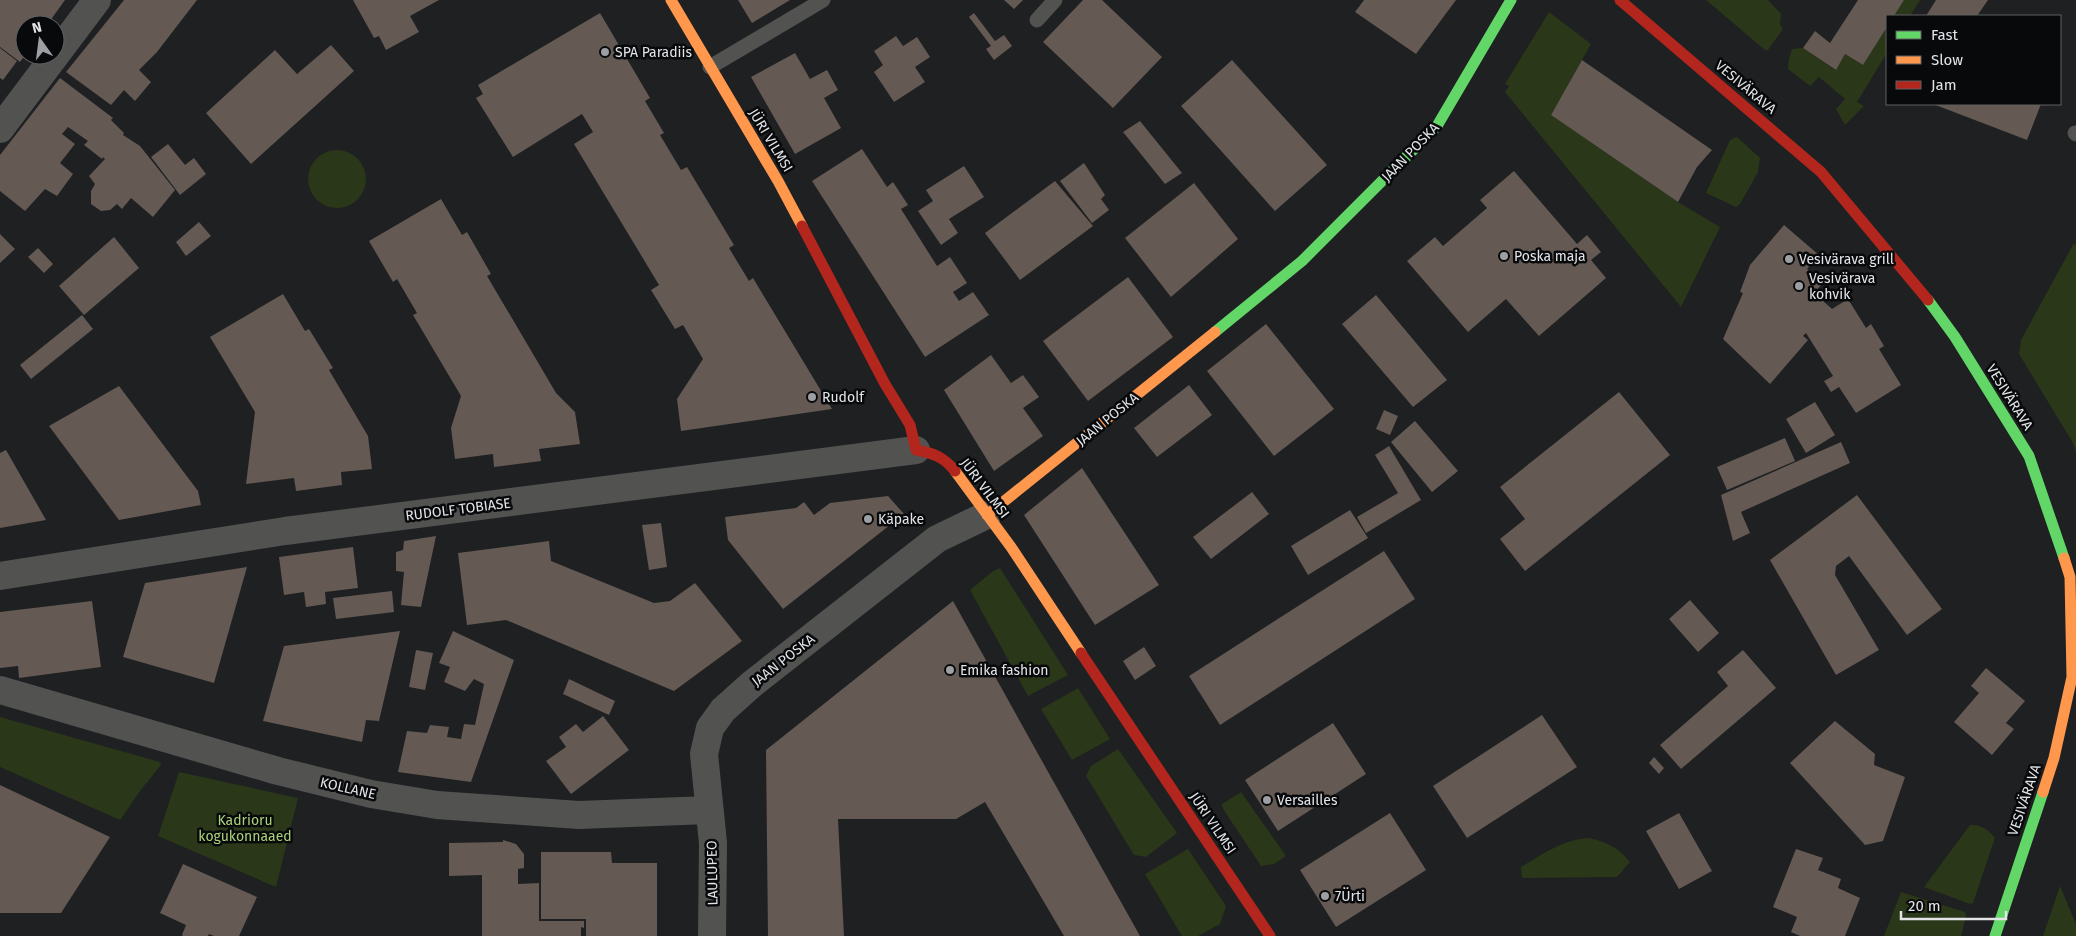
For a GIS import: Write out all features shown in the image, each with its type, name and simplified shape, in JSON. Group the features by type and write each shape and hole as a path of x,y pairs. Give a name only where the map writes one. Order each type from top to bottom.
{"street":[{"path":"0,129 97,0"},
{"name":"JÜRI VILMSI","path":"671,0 778,181 881,375 910,425 916,450 934,453 949,464 987,515 1016,555 1270,936"},
{"name":"JAAN POSKA","path":"708,810 704,754 710,728 723,710 752,684 936,539 987,515 1302,262 1437,126 1511,0"},
{"name":"VESIVÄRAVA","path":"1620,0 1755,114 1820,172 1922,292 1955,337 2028,456 2070,577 2072,677 2054,758 1995,936"},
{"name":"RUDOLF TOBIASE","path":"0,576 286,531 916,450"},
{"name":"KOLLANE","path":"0,690 278,771 380,796 437,805 579,815 708,810"},
{"name":"LAULUPEO","path":"708,810 713,843 712,936"}],"lane":[{"path":"710,67 823,0"},
{"path":"1036,20 1055,0"}],"green space":[{"path":"1706,0 1768,0 1781,14 1780,24 1783,29 1768,50 1765,50"},
{"path":"1904,0 1920,0 1911,15 1895,15"},
{"path":"1549,12 1591,44 1551,115 1678,202 1720,227 1681,307 1505,92 1509,86 1505,84"},
{"path":"1886,29 1886,55 1857,102 1864,106 1845,125 1836,109 1845,99 1819,77 1810,86 1788,69 1792,49 1803,48 1835,70 1845,54 1863,65"},
{"path":"1737,137 1760,158 1758,172 1740,204 1736,207 1706,193 1730,140"},
{"path":"337,150 348,152 358,158 364,168 366,179 364,190 358,200 348,206 337,208 326,206 316,200 310,190 308,179 310,168 316,158 326,152"},
{"path":"2074,243 2076,245 2076,452 2073,443 2019,354 2021,340"},
{"path":"1000,568 1068,675 1028,696 970,590 992,572"},
{"path":"1078,688 1110,739 1072,760 1041,709"},
{"path":"0,717 160,762 161,765 120,820 0,767"},
{"path":"1118,749 1177,833 1146,857 1134,855 1086,776 1091,766"},
{"name":"Kadrioru kogukonnaaed","path":"179,772 298,798 276,887 158,836"},
{"path":"1241,792 1286,856 1274,864 1261,866 1223,809 1222,804"},
{"path":"1970,825 1978,825 1984,828 1995,838 1973,903 1970,904 1924,887"},
{"path":"1589,838 1612,846 1630,862 1617,877 1522,878 1521,867 1537,857 1562,844"},
{"path":"1188,849 1226,906 1220,924 1198,936 1182,936 1145,874"},
{"path":"2060,886 2076,924 2076,936 2043,936"},
{"path":"1901,892 1965,912 1966,916 1961,936 1884,936"}],"building":[{"path":"0,0 65,0 54,15 15,15 15,58 0,47"},
{"path":"124,0 197,0 157,52 139,70 151,82 135,101 124,90 111,105 66,72"},
{"path":"353,0 439,0 410,16 419,32 386,50 379,36 374,38"},
{"path":"738,0 790,0 752,23"},
{"path":"1004,0 1023,0 1014,9"},
{"path":"1083,0 1102,0 1162,57 1113,108 1043,42"},
{"path":"1364,0 1456,0 1416,54 1355,12"},
{"path":"1858,0 1904,0 1895,15 1886,15 1886,29 1863,65 1845,54 1836,70 1803,48 1815,31 1830,43"},
{"path":"1936,0 1988,0 1978,15 1927,15"},
{"path":"600,13 650,98 645,101 664,133 660,135 681,170 687,167 734,245 729,248 749,281 753,278 832,409 681,431 677,399 703,359 683,325 675,329 651,290 659,285 574,144 593,132 582,114 513,157 476,98 483,94 478,85"},
{"path":"974,13 995,41 1004,35 1012,46 994,60 986,49 991,46 969,17"},
{"path":"896,36 903,46 917,37 930,57 915,67 925,82 894,102 874,72 883,65 874,51"},
{"path":"331,45 354,71 251,164 206,113 275,50 297,74"},
{"path":"0,48 15,59 15,64 3,80 0,78"},
{"path":"795,53 810,79 827,70 838,90 824,98 841,128 795,154 751,77"},
{"path":"1232,60 1327,165 1275,211 1181,106"},
{"path":"1582,60 1712,150 1697,167 1678,202 1551,115"},
{"path":"60,78 113,118 111,120 124,133 123,135 140,146 175,190 153,217 131,198 122,209 117,204 110,210 101,211 91,204 91,191 95,184 89,176 105,159 103,157 102,159 84,145 88,141 68,127 62,134 75,144 60,163 73,174 57,196 45,189 25,211 0,191 0,155"},
{"path":"1936,105 2041,105 2027,140"},
{"path":"1140,121 1182,173 1165,184 1123,132"},
{"path":"168,144 185,165 194,158 206,174 180,195 151,157"},
{"path":"862,149 887,187 893,182 908,205 901,209 937,266 950,257 967,283 953,292 959,301 973,292 989,315 925,357 812,181"},
{"path":"1084,163 1105,195 1101,199 1109,210 1092,223 1060,181"},
{"path":"964,166 984,197 949,219 958,233 941,245 918,211 933,201 926,190"},
{"name":"Poska maja","path":"1514,171 1577,244 1587,235 1601,252 1591,260 1606,278 1539,336 1506,299 1468,332 1407,261 1435,237 1443,246 1487,208 1480,200"},
{"path":"1055,181 1093,226 1020,280 985,233"},
{"path":"1194,183 1238,239 1171,297 1125,238"},
{"path":"441,199 462,235 467,232 491,274 487,276 556,393 575,412 580,444 539,449 541,461 494,467 493,454 455,459 451,428 461,396 413,315 417,313 397,279 393,282 369,241"},
{"path":"199,222 211,236 186,256 176,242"},
{"path":"1784,225 1819,255 1807,269 1823,283 1814,293 1832,309 1848,299 1866,328 1871,324 1884,346 1879,349 1901,385 1856,413 1839,387 1831,392 1824,381 1833,376 1806,333 1803,336 1808,340 1770,384 1723,339 1743,293 1740,292 1750,265"},
{"path":"0,234 15,249 0,263"},
{"path":"114,237 139,268 84,315 59,286"},
{"path":"38,248 53,264 44,273 28,257"},
{"path":"1128,277 1173,337 1088,401 1043,341"},
{"path":"283,294 305,331 309,329 333,368 329,370 368,436 372,469 341,472 342,485 296,491 294,478 246,484 255,412 210,337"},
{"path":"1376,295 1447,380 1413,407 1342,324"},
{"path":"82,315 93,329 31,379 20,365"},
{"path":"1266,324 1334,409 1274,456 1207,371"},
{"path":"991,355 1011,383 1023,375 1039,397 1023,408 1043,436 994,471 944,390"},
{"path":"1189,385 1212,415 1157,457 1134,428"},
{"path":"119,386 198,491 201,505 119,520 49,426"},
{"path":"1619,392 1670,455 1525,571 1500,539 1525,519 1500,487"},
{"path":"1815,402 1835,435 1806,453 1786,419"},
{"path":"1384,410 1398,416 1390,435 1376,429"},
{"path":"1415,421 1458,471 1432,492 1391,442"},
{"path":"1785,438 1795,461 1727,490 1717,467"},
{"path":"1841,442 1850,463 1741,512 1750,533 1733,541 1721,495"},
{"path":"1389,446 1421,500 1366,533 1357,517 1398,493 1375,455"},
{"path":"6,450 46,520 0,528 0,453"},
{"path":"1082,468 1159,585 1095,625 1024,515"},
{"path":"1252,492 1269,514 1211,559 1193,537"},
{"path":"1857,495 1942,609 1907,635 1849,556 1836,566 1835,575 1879,650 1836,675 1770,560"},
{"path":"888,496 904,514 783,609 728,540 725,517 796,508 804,502 814,515 830,503"},
{"path":"1350,510 1368,538 1308,575 1291,546"},
{"path":"661,523 667,567 649,570 642,525"},
{"path":"436,536 421,607 401,605 404,572 396,571 396,552 403,550 404,541"},
{"path":"549,541 551,561 654,603 670,601 695,583 742,641 674,691 506,620 467,625 458,553"},
{"path":"353,547 358,588 325,592 326,604 306,607 304,592 284,595 279,557"},
{"path":"1384,551 1415,599 1220,725 1189,676"},
{"path":"247,567 214,683 123,657 145,583"},
{"path":"392,591 394,612 336,619 333,598"},
{"path":"1690,600 1719,633 1698,652 1669,619"},
{"path":"92,601 101,667 19,678 18,666 0,668 0,612"},
{"path":"953,601 1140,936 1064,936 985,802 956,819 838,819 844,936 768,936 766,750"},
{"path":"400,631 379,721 366,720 362,742 263,721 284,646"},
{"path":"453,631 514,660 471,782 398,772 407,731 427,733 430,725 449,727 447,737 461,739 464,724 475,725 484,684 474,679 465,691 444,682 450,667 439,663"},
{"path":"1144,647 1156,666 1135,680 1123,661"},
{"path":"416,650 433,653 425,690 409,687"},
{"path":"1743,650 1776,688 1681,769 1660,745 1728,686 1717,672"},
{"path":"1986,668 2025,701 2006,723 2014,729 1992,755 1954,722 1979,693 1971,686"},
{"path":"569,679 615,701 609,715 563,694"},
{"path":"1542,715 1577,767 1467,838 1433,786"},
{"path":"603,716 629,750 571,794 546,761 566,747 559,737 576,724 583,732"},
{"path":"1835,721 1875,754 1874,765 1905,777 1883,841 1865,845 1790,763"},
{"path":"1333,723 1366,774 1278,831 1245,780"},
{"path":"1654,757 1664,768 1659,774 1649,763"},
{"path":"0,785 110,837 61,913 0,913"},
{"path":"1390,813 1426,870 1336,927 1300,870"},
{"path":"1679,813 1712,871 1679,889 1646,831"},
{"path":"503,840 516,844 524,854 524,868 518,869 518,884 539,883 539,921 584,921 584,928 581,927 581,936 482,936 482,875 449,876 449,843 503,842"},
{"path":"1796,849 1823,858 1818,870 1841,879 1838,888 1860,898 1845,936 1800,936 1791,932 1797,917 1773,907"},
{"path":"541,852 611,852 612,863 657,863 657,936 586,936 586,919 541,919"},
{"path":"183,864 257,897 239,936 214,936 209,934 208,936 183,936 186,925 160,913"}],"traffic: fast":[{"path":"1215,332 1302,261 1437,126 1511,0"},
{"path":"1928,300 1955,337 2029,456 2064,558"},
{"path":"1995,936 2043,792"}],"traffic: slow":[{"path":"671,0 778,181 802,226"},
{"path":"987,515 1215,332"},
{"path":"955,471 1011,547 1081,653"},
{"path":"2043,792 2054,758 2072,677 2070,577 2064,558"}],"traffic: jam":[{"path":"1620,0 1821,172 1928,300"},
{"path":"802,226 885,384 910,425 916,450 938,456 955,471"},
{"path":"1081,653 1270,936"}],"place":[{"name":"SPA Paradiis","path":"605,52"},
{"name":"Poska maja","path":"1504,256"},
{"name":"Vesivärava grill","path":"1789,259"},
{"name":"Vesivärava kohvik","path":"1799,286"},
{"name":"Rudolf","path":"812,397"},
{"name":"Käpake","path":"868,519"},
{"name":"Emika fashion","path":"950,670"},
{"name":"Versailles","path":"1267,800"},
{"name":"7Ürti","path":"1325,896"}]}
